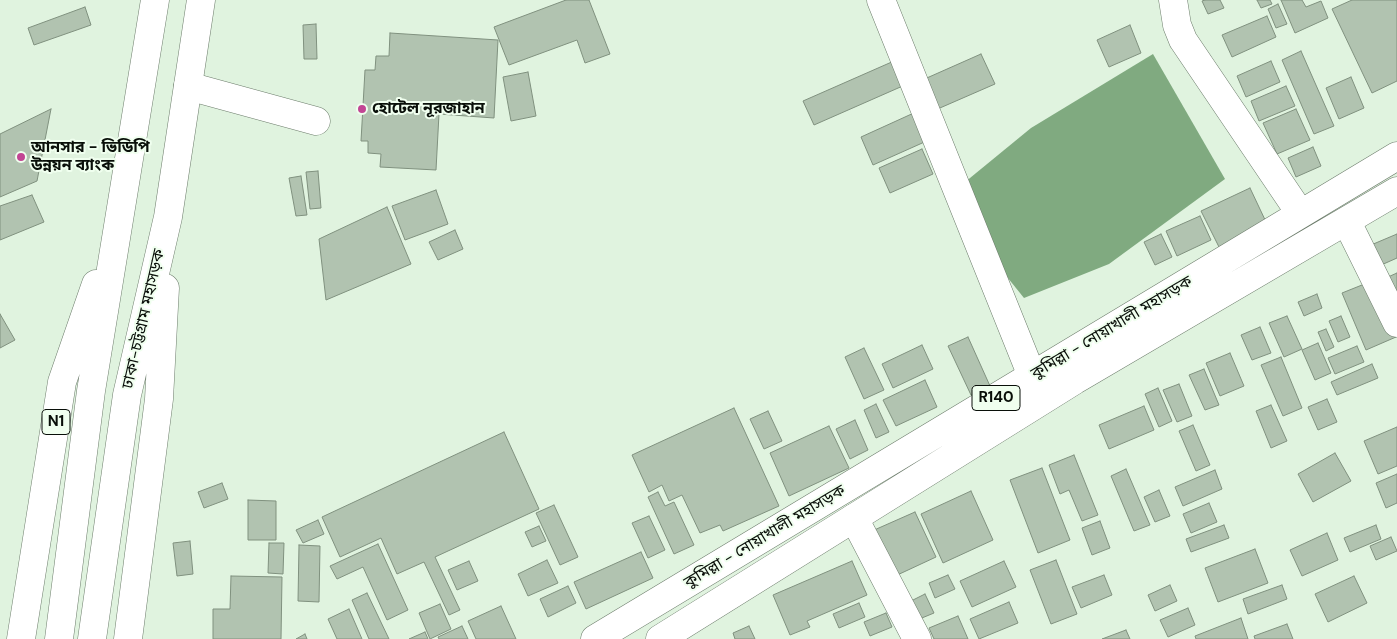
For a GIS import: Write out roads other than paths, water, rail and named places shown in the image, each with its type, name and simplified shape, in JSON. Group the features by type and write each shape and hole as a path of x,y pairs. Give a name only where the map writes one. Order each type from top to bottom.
{"main road":[{"name":"N1","path":"59,639 91,391 155,0"},
{"name":"ঢাকা-চট্টগ্রাম মহাসড়ক","path":"92,639 127,395 168,217 201,0"},
{"path":"881,0 1032,376"},
{"path":"1173,0 1177,25 1183,40 1300,213"},
{"path":"188,86 316,121"},
{"name":"কুমিল্লা - নোয়াখালী মহাসড়ক","path":"610,636 1032,376 1397,156"},
{"name":"কুমিল্লা - নোয়াখালী মহাসড়ক","path":"660,639 1075,380 1397,191"},
{"name":"N1","path":"21,639 62,382 121,212"},
{"path":"128,639 159,399 168,217"},
{"path":"1347,222 1397,323"},
{"path":"854,518 917,639"}],"place":[{"name":"হোটেল নূরজাহান","path":"362,109"},
{"name":"আনসার - ভিডিপি উন্নয়ন ব্যাংক","path":"21,157"}]}
